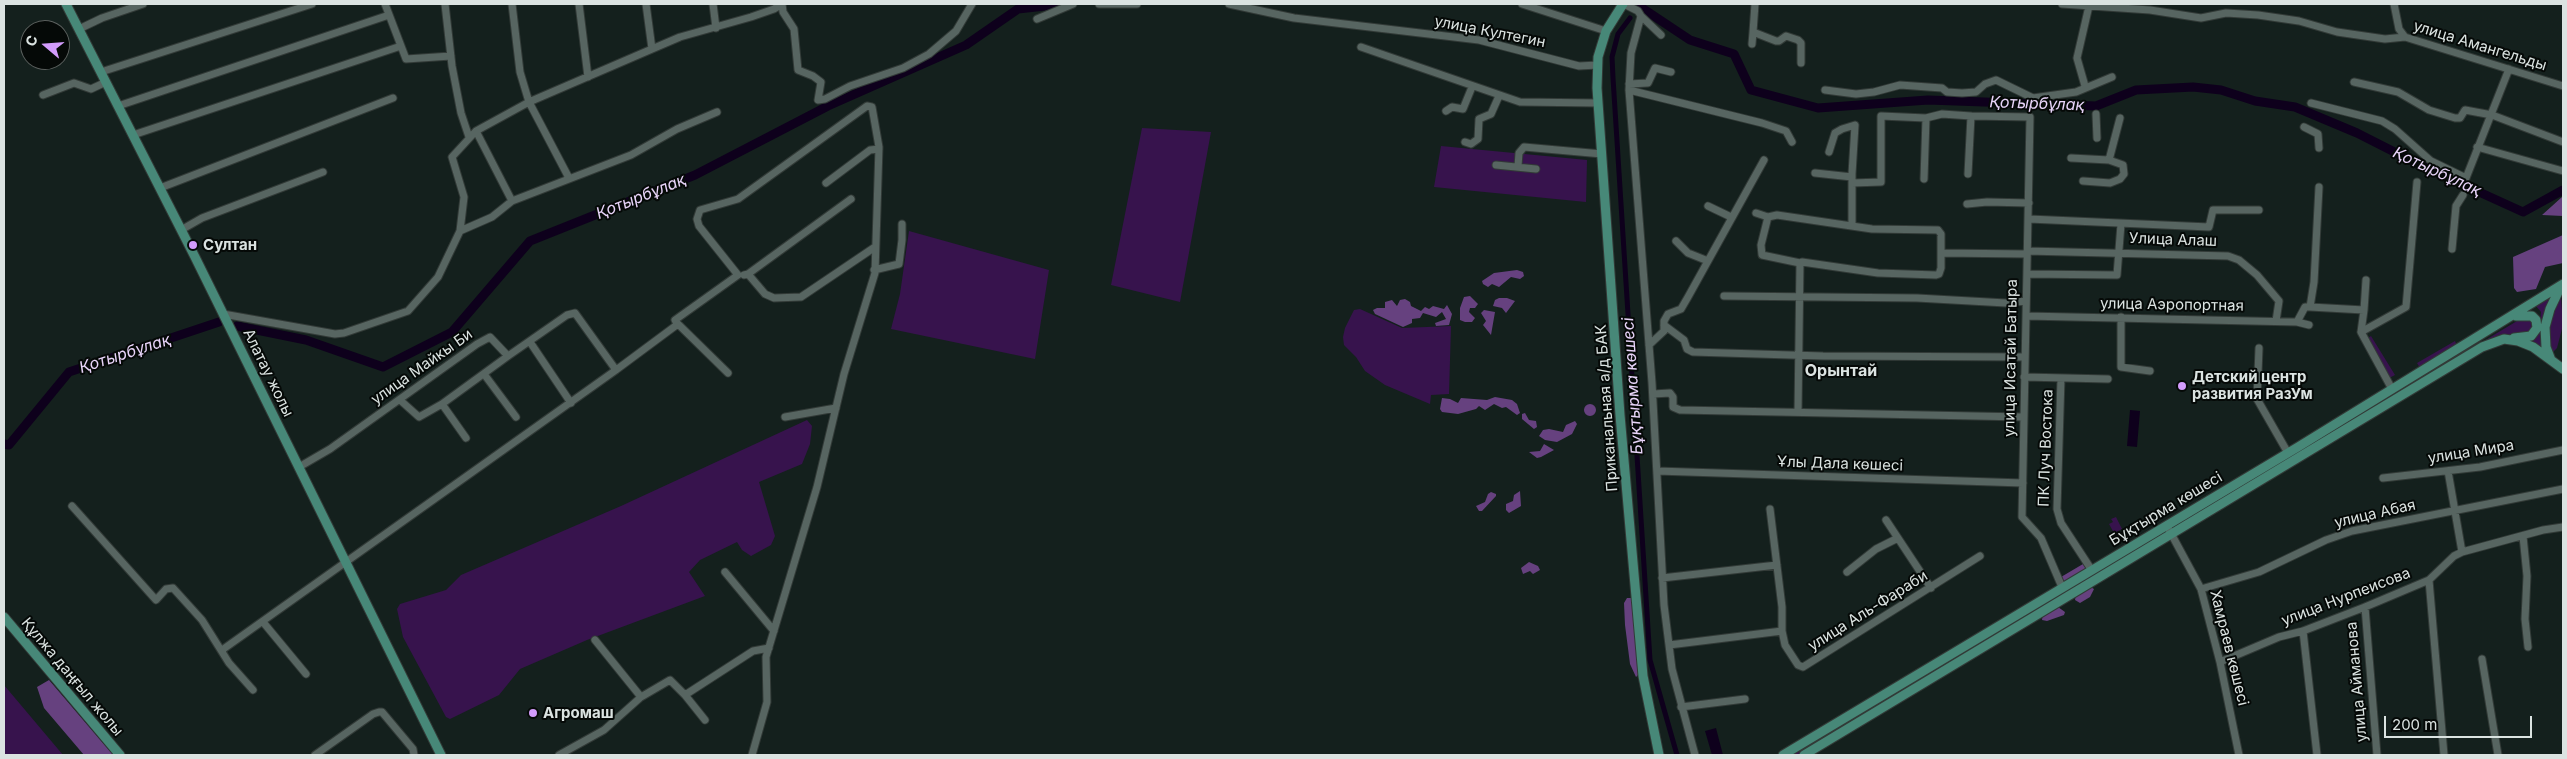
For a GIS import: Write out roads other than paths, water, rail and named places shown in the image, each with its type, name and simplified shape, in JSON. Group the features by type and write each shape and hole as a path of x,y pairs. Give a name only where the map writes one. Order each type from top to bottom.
{"main road":[{"name":"Алатау жолы","path":"66,4 223,314 441,755"},
{"name":"Приканальная а/д БАК","path":"1623,4 1606,31 1598,61 1598,103 1620,415 1643,676 1658,755"},
{"name":"Бұқтырма көшесі","path":"1804,755 2093,574 2166,526 2563,285"},
{"path":"2563,285 2550,309 2545,327 2546,347 2553,362 2563,375"},
{"name":"Бұқтырма көшесі","path":"1783,755 2028,614 2062,587 2172,535 2476,350 2504,339 2524,338 2536,331 2537,324 2534,317 2514,316"},
{"path":"2504,339 2518,341 2533,347 2563,369"},
{"name":"Құлжа даңғыл жолы","path":"4,617 120,755"}],"street":[{"path":"79,29 102,18 143,4"},
{"path":"101,72 312,4"},
{"path":"384,4 406,59 451,56"},
{"path":"445,4 451,56 461,113 469,137"},
{"path":"512,4 520,72 529,102 569,178"},
{"path":"579,4 588,77"},
{"path":"646,4 652,49"},
{"path":"713,4 716,28"},
{"path":"223,314 335,334 355,330 408,311 438,277 460,231 464,197 452,157 460,151 469,137 476,131 529,102 680,37 716,28 774,9 782,4 783,12 794,29 798,70 820,80 818,100 825,99 850,86 902,68 928,54 956,32 972,4"},
{"path":"1037,19 1073,4"},
{"path":"1100,4 1137,4"},
{"name":"улица Култегин","path":"1229,4 1294,18 1479,40 1579,66 1598,61"},
{"path":"1522,4 1606,31"},
{"path":"1623,4 1638,11 1661,35"},
{"path":"1752,44 1755,4"},
{"name":"улица Амангельды","path":"2062,4 2150,7 2201,18 2226,13 2258,15 2299,21 2337,32 2385,39 2405,37 2563,86"},
{"path":"2394,4 2399,29 2405,37"},
{"path":"2085,86 2077,58 2089,6"},
{"path":"118,106 389,15"},
{"path":"1641,16 1631,53 1629,87 1649,345 1662,578 1669,644 1681,707 1695,755"},
{"path":"1753,32 1776,41 1786,36 1798,40 1801,42 1801,63"},
{"path":"133,135 401,46"},
{"path":"1361,47 1472,87 1520,102 1536,104 1574,101 1598,103"},
{"path":"1629,87 1648,83 1655,68 1671,72"},
{"path":"2311,103 2382,121 2395,129 2431,162 2466,178 2509,69"},
{"path":"1826,90 1856,94 1874,92 1900,85 1942,88 1947,92 1962,93 1976,92 1985,84 1996,80 2033,98 2076,92 2085,86 2112,76"},
{"path":"43,95 74,83 91,89 106,82"},
{"path":"2354,82 2398,92 2429,110 2454,118 2460,118 2465,110 2492,115 2563,142"},
{"path":"1446,111 1452,106 1463,109 1472,87"},
{"path":"1629,87 1786,131 1792,142"},
{"path":"1465,142 1471,144 1478,139 1479,119 1491,114 1499,96"},
{"path":"160,188 393,98"},
{"path":"738,275 699,226 697,219 700,210 738,199 867,106 872,107 879,149 874,270 836,408 818,487 766,658 767,702 752,755"},
{"path":"460,231 492,217 512,201 631,155 677,129 717,112"},
{"path":"1815,173 1852,180 1881,182 1881,116 1926,118 1942,114 1971,116 1968,174"},
{"path":"2096,114 2097,138"},
{"name":"улица Исатай Батыра","path":"1971,116 2030,117 2022,517 2041,538 2062,587"},
{"path":"1924,179 1926,118"},
{"path":"2109,160 2120,118"},
{"path":"1829,152 1835,133 1856,125 1852,180 1852,226"},
{"path":"2304,127 2318,134 2319,148"},
{"path":"476,131 512,201"},
{"path":"1518,166 1519,153 1524,147 1602,154"},
{"path":"2477,148 2563,171"},
{"path":"826,183 870,150 879,149"},
{"path":"2071,158 2109,160 2123,165 2124,174 2120,179 2110,183 2083,181"},
{"path":"1649,345 1664,331 1668,314 1681,309 1764,160"},
{"path":"1496,165 1536,169"},
{"path":"181,230 202,218 323,172"},
{"path":"2360,332 2406,306 2417,182"},
{"path":"2310,307 2314,282 2319,186"},
{"path":"2452,248 2456,206 2463,194"},
{"path":"728,373 675,320 738,275 748,274 851,199"},
{"path":"1967,204 2029,202"},
{"path":"1708,206 1731,217"},
{"path":"2029,219 2209,227 2213,210 2259,210"},
{"path":"1756,213 1768,218 1777,215 1852,226 1938,230 1941,234 1941,268 1939,274 1936,275 1878,273 1802,262 1800,264 1762,255 1761,245 1768,218"},
{"path":"874,270 899,264 902,224"},
{"path":"2027,274 2113,276 2117,274 2119,270 2121,224"},
{"path":"1676,241 1688,253 1708,260"},
{"path":"748,274 765,294 774,298 801,297 875,247"},
{"name":"Улица Алаш","path":"1941,252 2120,252 2228,256 2239,260 2257,275 2279,301 2276,321"},
{"path":"1798,412 1800,264"},
{"path":"2366,280 2360,332 2392,389"},
{"path":"1724,296 1917,298 2006,303 2026,301"},
{"path":"2297,322 2305,307 2364,310"},
{"path":"400,400 418,417 442,404 567,315 576,313 616,370"},
{"name":"улица Аэропортная","path":"2026,316 2276,321 2309,324"},
{"path":"2121,317 2121,367 2150,371"},
{"path":"222,650 571,403 677,324"},
{"path":"1664,325 1684,340 1687,350 1693,352 2025,357"},
{"name":"улица Майкы Би","path":"299,467 330,449 477,344 490,337 508,356"},
{"path":"530,342 571,403"},
{"path":"2259,348 2257,399 2288,453"},
{"path":"484,374 516,418"},
{"path":"2024,377 2108,378"},
{"name":"ПК Луч Востока","path":"2062,378 2057,509 2061,523 2093,574"},
{"path":"1652,394 1670,392 1673,397 1673,407 1680,410 2024,417"},
{"path":"442,404 466,438"},
{"path":"785,417 836,408"},
{"name":"улица Мира","path":"2383,478 2448,471 2563,450"},
{"name":"Ұлы Дала көшесі","path":"1657,471 2023,483"},
{"path":"2448,471 2453,510 2462,552"},
{"name":"улица Абая","path":"2201,589 2259,572 2326,540 2352,531 2563,489"},
{"path":"72,506 156,600 166,589 173,588 202,620 229,663 253,690"},
{"path":"1669,644 1782,631 1782,607 1770,509"},
{"path":"1886,520 1931,588"},
{"name":"Хамраев көшесі","path":"2166,526 2201,589 2220,662 2239,755"},
{"name":"улица Нурпеисова","path":"2220,662 2279,637 2303,631 2365,607 2429,580 2454,556 2462,552 2543,530 2563,527"},
{"path":"2523,536 2527,576 2525,619 2528,647"},
{"path":"1847,572 1876,549 1898,538"},
{"name":"улица Аль-Фараби","path":"1782,631 1785,645 1798,665 1803,668 1980,556"},
{"path":"1662,578 1777,565"},
{"path":"725,572 774,631"},
{"path":"2429,580 2444,755"},
{"name":"улица Айманова","path":"2365,607 2377,755"},
{"path":"264,622 306,674"},
{"path":"2303,631 2317,755"},
{"path":"594,640 641,696"},
{"path":"685,695 753,651 769,648"},
{"path":"2482,659 2498,755"},
{"path":"559,755 604,730 641,696 670,680 705,720"},
{"path":"1681,707 1745,699"},
{"path":"315,755 373,714 379,712 382,712 413,749 414,755"}],"waterway":[{"name":"Қотырбұлақ","path":"237,326 306,340 383,367 452,332 530,241 695,175 828,106 966,45 1018,9 1063,4"},
{"name":"Қотырбұлақ","path":"1636,4 1690,40 1734,54 1751,90 1818,108 1928,100 2096,106 2136,90 2193,87 2221,90 2255,101 2295,107 2357,133 2422,166 2523,212 2563,190"},
{"name":"Бұқтырма көшесі","path":"1630,18 1618,34 1612,57 1650,660 1677,755"},
{"name":"Қотырбұлақ","path":"4,444 9,445 69,372 219,322"}],"place":[{"name":"Султан","path":"193,245"},
{"name":"Детский центр развития РазУм","path":"2182,386"},
{"name":"Агромаш","path":"533,713"}],"district":[{"name":"Орынтай","path":"1841,371"}]}
